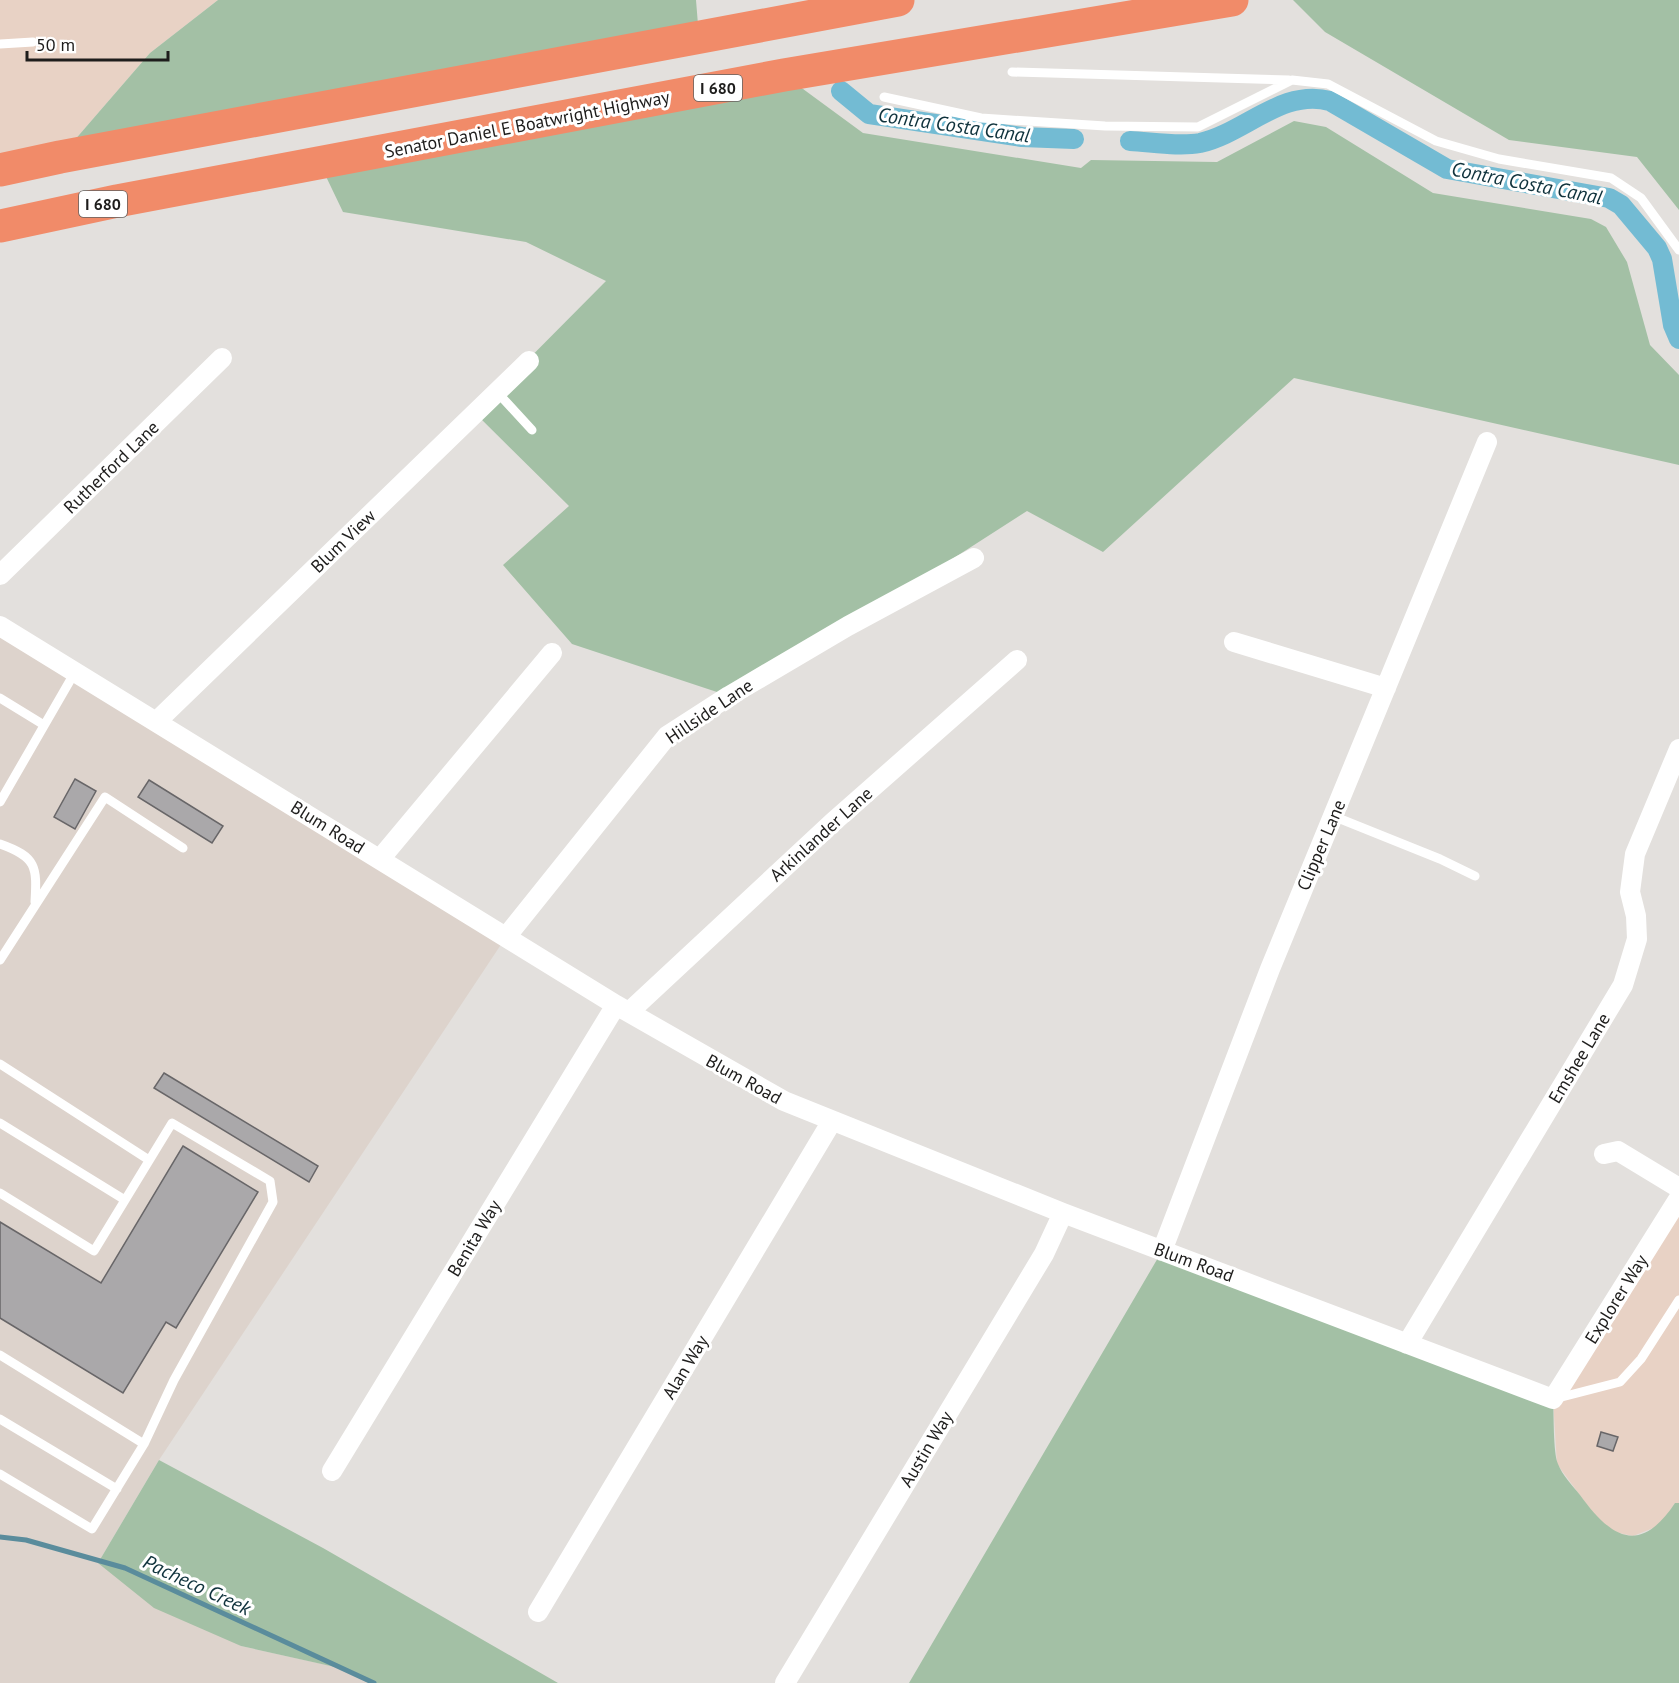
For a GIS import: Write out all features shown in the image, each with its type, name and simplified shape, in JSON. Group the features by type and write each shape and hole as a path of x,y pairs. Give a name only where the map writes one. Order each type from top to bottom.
{"highway":[{"path":"0,170 898,0"},
{"name":"Senator Daniel E Boatwright Highway","path":"0,226 117,201 772,77 1232,0"},
{"path":"0,156 60,157"}],"street":[{"name":"Rutherford Lane","path":"0,576 222,358"},
{"name":"Blum View","path":"156,722 529,361"},
{"name":"Clipper Lane","path":"1162,1251 1270,969 1487,442"},
{"name":"Hillside Lane","path":"506,937 667,736 729,696 848,626 974,558"},
{"name":"Blum Road","path":"0,626 623,1009 784,1101 1063,1213 1553,1399"},
{"path":"1234,642 1386,688"},
{"path":"380,859 552,654"},
{"name":"Arkinlander Lane","path":"623,1009 1017,660"},
{"name":"Emshee Lane","path":"1407,1344 1623,985 1637,939 1636,915 1630,892 1635,854 1679,749"},
{"name":"Benita Way","path":"332,1471 623,1009"},
{"name":"Alan Way","path":"538,1612 832,1122"},
{"path":"1604,1154 1618,1151 1679,1188"},
{"name":"Explorer Way","path":"1553,1399 1679,1198"},
{"name":"Austin Way","path":"785,1683 1044,1254 1063,1213"}],"lane":[{"path":"0,44 33,42"},
{"path":"1012,72 1292,80 1328,84 1436,141 1500,159 1611,178 1641,198 1679,250"},
{"path":"884,97 981,118 1105,126 1198,127 1292,80"},
{"path":"497,392 532,430"},
{"path":"0,802 75,672"},
{"path":"0,698 44,725"},
{"path":"0,960 105,797 183,848"},
{"path":"1333,816 1440,858 1475,876"},
{"path":"0,844 29,859 36,872 35,905"},
{"path":"0,1064 149,1160"},
{"path":"0,1123 125,1200"},
{"path":"0,1193 94,1251 172,1123 270,1181 273,1202 174,1380 144,1444 92,1529 0,1474"},
{"path":"1553,1399 1620,1382 1674,1316 1679,1300"},
{"path":"0,1355 144,1444"},
{"path":"0,1419 117,1489"}],"shaded area":[{"path":"0,0 218,0 150,53 60,157 0,156"},
{"path":"0,626 506,937 159,1460 98,1563 241,1646 354,1671 372,1683 0,1683"},
{"path":"1679,1198 1679,1503 1675,1503 1661,1525 1633,1536 1614,1532 1596,1517 1557,1464 1553,1399"}],"green space":[{"path":"218,0 696,0 699,37 60,157 150,53"},
{"path":"1293,0 1679,0 1679,210 1637,157 1509,140 1325,32"},
{"path":"784,75 863,133 1081,168 1091,160 1217,162 1294,121 1326,127 1433,193 1591,219 1606,227 1627,262 1650,345 1679,375 1679,465 1294,378 1103,552 1027,511 848,626 729,696 572,644 503,565 569,506 475,413 606,281 526,242 343,212 320,164"},
{"path":"1162,1251 1553,1399 1555,1451 1560,1468 1592,1510 1614,1530 1626,1535 1638,1535 1650,1530 1662,1520 1675,1503 1679,1503 1679,1683 909,1683"},
{"path":"159,1460 323,1548 558,1683 372,1683 353,1671 241,1646 154,1608 98,1563"}],"building":[{"path":"75,779 96,791 75,829 54,817"},
{"path":"149,780 223,826 212,843 138,797"},
{"path":"164,1073 318,1166 309,1182 154,1088"},
{"path":"183,1146 258,1192 176,1328 166,1322 123,1393 0,1318 0,1222 101,1283"},
{"path":"1601,1432 1618,1437 1613,1451 1597,1446"}],"waterway":[{"name":"Contra Costa Canal","path":"841,91 869,114 1022,137 1074,139"},
{"name":"Contra Costa Canal","path":"1130,141 1200,143 1217,138 1280,106 1312,99 1330,101 1447,169 1609,198 1621,205 1657,248 1662,259 1673,325 1679,339"},
{"name":"Pacheco Creek","path":"0,1537 26,1540 125,1568 374,1683"}]}
